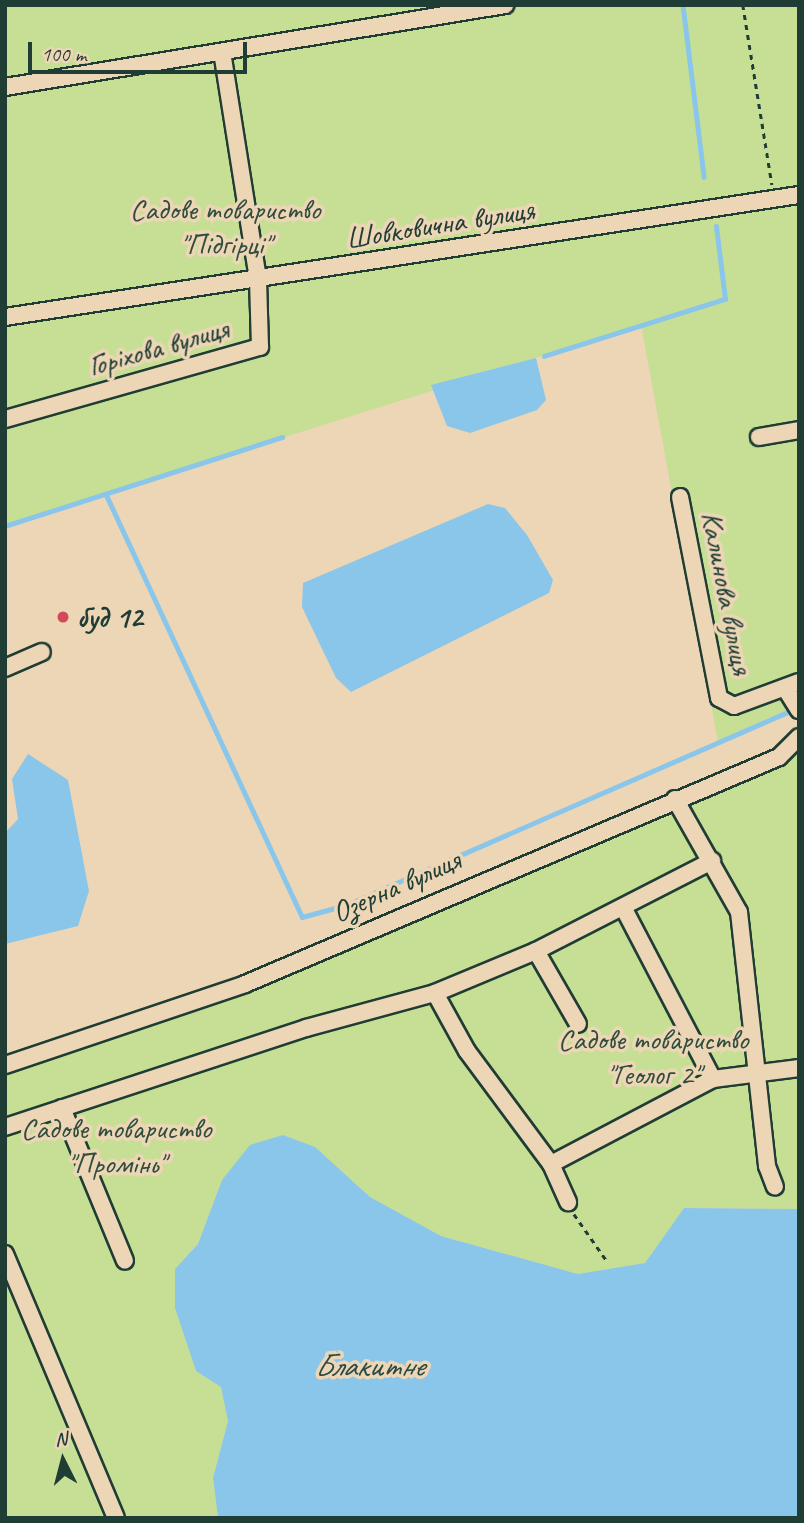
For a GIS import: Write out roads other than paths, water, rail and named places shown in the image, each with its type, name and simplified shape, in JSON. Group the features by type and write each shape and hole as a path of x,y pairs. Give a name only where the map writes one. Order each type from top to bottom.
{"street":[{"path":"5,87 505,5"},
{"path":"222,52 258,279"},
{"name":"Шовковична вулиця","path":"5,317 799,195"},
{"name":"Горіхова вулиця","path":"5,419 260,347 258,279"},
{"path":"759,437 799,430"},
{"name":"Калинова вулиця","path":"680,497 719,698 734,706 792,685"},
{"path":"5,668 43,653"},
{"path":"792,685 799,710"},
{"name":"Озерна вулиця","path":"5,1065 245,984 779,757 799,737"},
{"path":"779,757 799,753"},
{"path":"675,799 739,912 755,1070 775,1187"},
{"path":"5,1127 306,1028 435,993 536,951 624,909 712,861"},
{"path":"624,909 713,1079"},
{"path":"536,951 578,1024"},
{"path":"435,993 467,1051 551,1164 568,1202"},
{"path":"551,1164 713,1079 755,1070 799,1068"},
{"path":"62,1108 125,1261"},
{"path":"5,1254 116,1518"}],"water":[{"path":"536,358 546,400 537,410 470,433 447,426 431,385"},
{"path":"488,504 505,508 527,535 553,580 549,593 351,692 336,678 302,607 303,583"},
{"path":"28,754 68,780 89,891 78,926 5,944 5,833 18,819 12,779"},
{"name":"Блакитне","path":"283,1135 315,1147 370,1197 441,1236 578,1274 645,1263 684,1208 799,1209 799,1518 218,1518 213,1478 228,1421 221,1387 196,1371 175,1308 175,1269 198,1244 222,1180 250,1145"}],"waterway":[{"path":"683,5 704,177"},
{"path":"544,356 725,299 716,227"},
{"path":"5,526 282,437"},
{"path":"106,494 302,917 346,905 786,713"}],"place":[{"name":"буд 12","path":"63,617"}],"park label":[{"name":"Садове товариство \"Підгірці\"","path":"225,226"},
{"name":"Садове товариство \"Геолог 2\"","path":"653,1056"},
{"name":"Садове товариство \"Промінь\"","path":"116,1145"}]}
